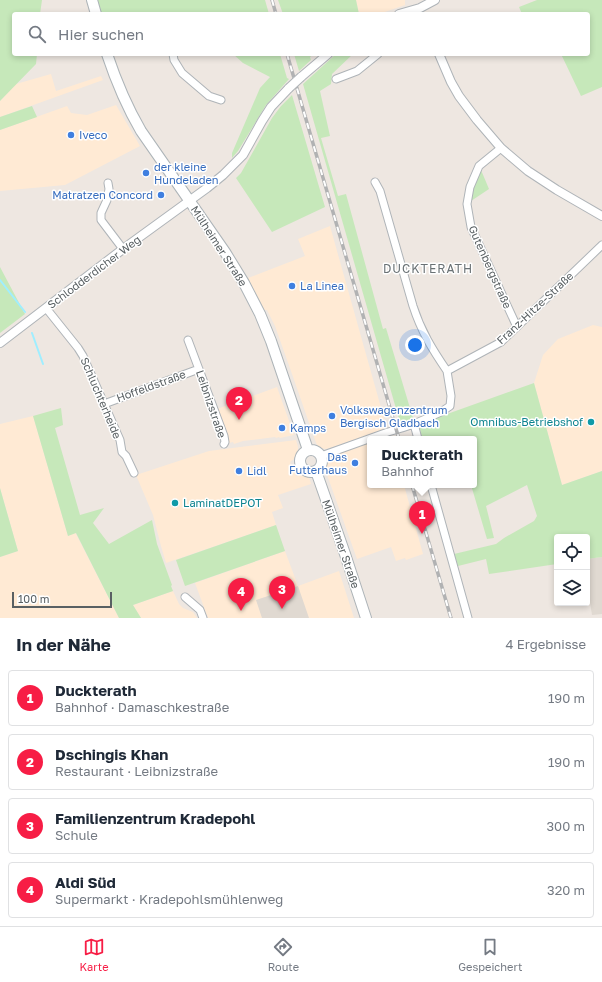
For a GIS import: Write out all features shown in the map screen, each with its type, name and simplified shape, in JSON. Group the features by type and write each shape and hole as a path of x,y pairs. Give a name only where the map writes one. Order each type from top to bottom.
{"main road":[{"path":"92,0 95,12"},
{"name":"Mülheimer Straße","path":"108,56 123,97 133,118 225,252 244,283 271,341 308,450"},
{"path":"308,450 317,452 321,456 321,466 316,471 309,472 301,465 300,458 302,454 308,450"},
{"name":"Mülheimer Straße","path":"316,471 366,618"}],"street":[{"path":"421,11 436,0"},
{"path":"173,56 174,60 182,73 209,96 221,100"},
{"name":"Schlodderdicher Weg","path":"0,343 223,175 243,154 271,107 289,88 326,56"},
{"path":"336,79 357,71 376,56"},
{"path":"440,56 450,82 459,96 501,148 528,171 602,216"},
{"name":"Gutenbergstraße","path":"501,148 479,166 470,187 467,204 471,227 517,327"},
{"path":"375,182 380,192 418,321 424,335 447,371 451,396 450,406 441,412 414,424 377,436"},
{"path":"108,183 109,189 107,200 101,213 101,220 123,250"},
{"name":"Franz-Hitze-Straße","path":"447,371 501,342 602,245"},
{"name":"Schluchterheide","path":"46,308 83,356 119,437 122,452 126,456 134,473"},
{"name":"Leibnizstraße","path":"188,340 224,436 224,444"},
{"name":"Hoffeldstraße","path":"104,404 199,368"},
{"path":"414,424 417,436"},
{"path":"321,456 367,440"},
{"path":"432,488 468,618"},
{"path":"185,597 200,610 203,618"}],"shaded area":[{"path":"356,0 405,0 405,5 385,12 359,12"},
{"path":"51,74 56,91 101,76 103,80 0,117 0,101 16,84"},
{"path":"116,105 140,146 65,185 0,191 0,130 67,106 71,113 87,115"},
{"path":"330,226 387,429 326,449 317,445 275,326 267,310 264,310 248,278 305,256 298,239"},
{"path":"593,325 602,327 602,471 562,485 534,383 543,355 558,339"},
{"path":"277,387 294,435 280,438 275,437 243,441 234,444 233,442 229,443 217,409"},
{"path":"33,416 68,536 75,532 119,618 0,618 0,557 18,551 0,488 0,424"},
{"path":"296,440 298,450 294,459 290,462 296,476 302,474 306,475 309,477 311,484 278,495 283,508 272,512 276,525 166,563 153,515 136,475 209,451"},
{"path":"367,441 367,488 405,488 423,554 406,560 405,558 396,561 391,547 357,559 325,469 329,458 358,446 359,444"},
{"path":"285,551 298,586 339,571 354,618 208,618 195,583"},
{"path":"602,557 602,614 592,615 590,603 590,559"},
{"path":"298,586 309,618 262,618 256,600"},
{"path":"173,591 179,604 183,608 193,612 197,618 141,618 133,605"}],"green space":[{"path":"0,0 42,0 40,12 12,12 12,56 37,56 36,64 0,101"},
{"path":"95,0 265,0 268,12 99,12"},
{"path":"278,0 356,0 359,12 282,12"},
{"path":"537,0 602,0 602,87 581,96 562,56 590,56 590,12 521,12 519,7"},
{"path":"235,56 281,56 287,78 289,79 266,105 238,151 232,158 232,153 260,88 270,77 243,63"},
{"path":"295,56 311,56 310,57 311,60 299,71"},
{"path":"334,56 351,56 332,74 331,84 320,91 330,136 321,138 338,196 346,194 383,329 386,328 413,418 411,422 401,426 303,84"},
{"path":"292,95 325,207 272,232 236,178 241,173 272,118"},
{"path":"32,106 37,117 0,130 0,117"},
{"path":"481,170 489,189 471,201 474,184"},
{"path":"0,267 25,314 0,333"},
{"path":"534,383 562,485 602,471 602,557 590,559 590,534 554,534 554,564 489,574 486,559 458,566 454,554 496,544 534,521 537,516 527,485 486,506 494,538 487,539 472,488 477,488 477,436 422,436 420,431 422,423"},
{"path":"61,408 63,425 55,428 80,515 104,508 93,523 109,544 152,520 157,544 173,591 133,605 141,618 119,618 76,533 68,536 33,416"},
{"path":"0,488 18,551 0,557"},
{"path":"276,525 285,551 185,586 176,560"}],"waterway":[{"path":"0,280 25,312"},
{"path":"32,333 43,364"}],"railway":[{"path":"272,0 275,12"},
{"path":"288,56 398,436"},
{"path":"413,488 451,618"}],"place":[{"name":"Iveco","path":"71,135"},
{"name":"der kleine Hundeladen","path":"146,173"},
{"name":"Matratzen Concord","path":"161,195"},
{"name":"La Linea","path":"292,286"},
{"name":"Volkswagenzentrum Bergisch Gladbach","path":"332,416"},
{"name":"Dschingis Khan","path":"239,420"},
{"name":"Omnibus-Betriebshof","path":"591,422"},
{"name":"Kamps","path":"282,428"},
{"name":"Das Futterhaus","path":"355,463"},
{"name":"Lidl","path":"239,471"},
{"name":"LaminatDEPOT","path":"175,503"},
{"name":"Duckterath","path":"422,534"},
{"name":"Familienzentrum Kradepohl","path":"282,609"},
{"name":"Aldi Süd","path":"241,611"}],"district":[{"name":"DUCKTERATH","path":"428,269"}]}
